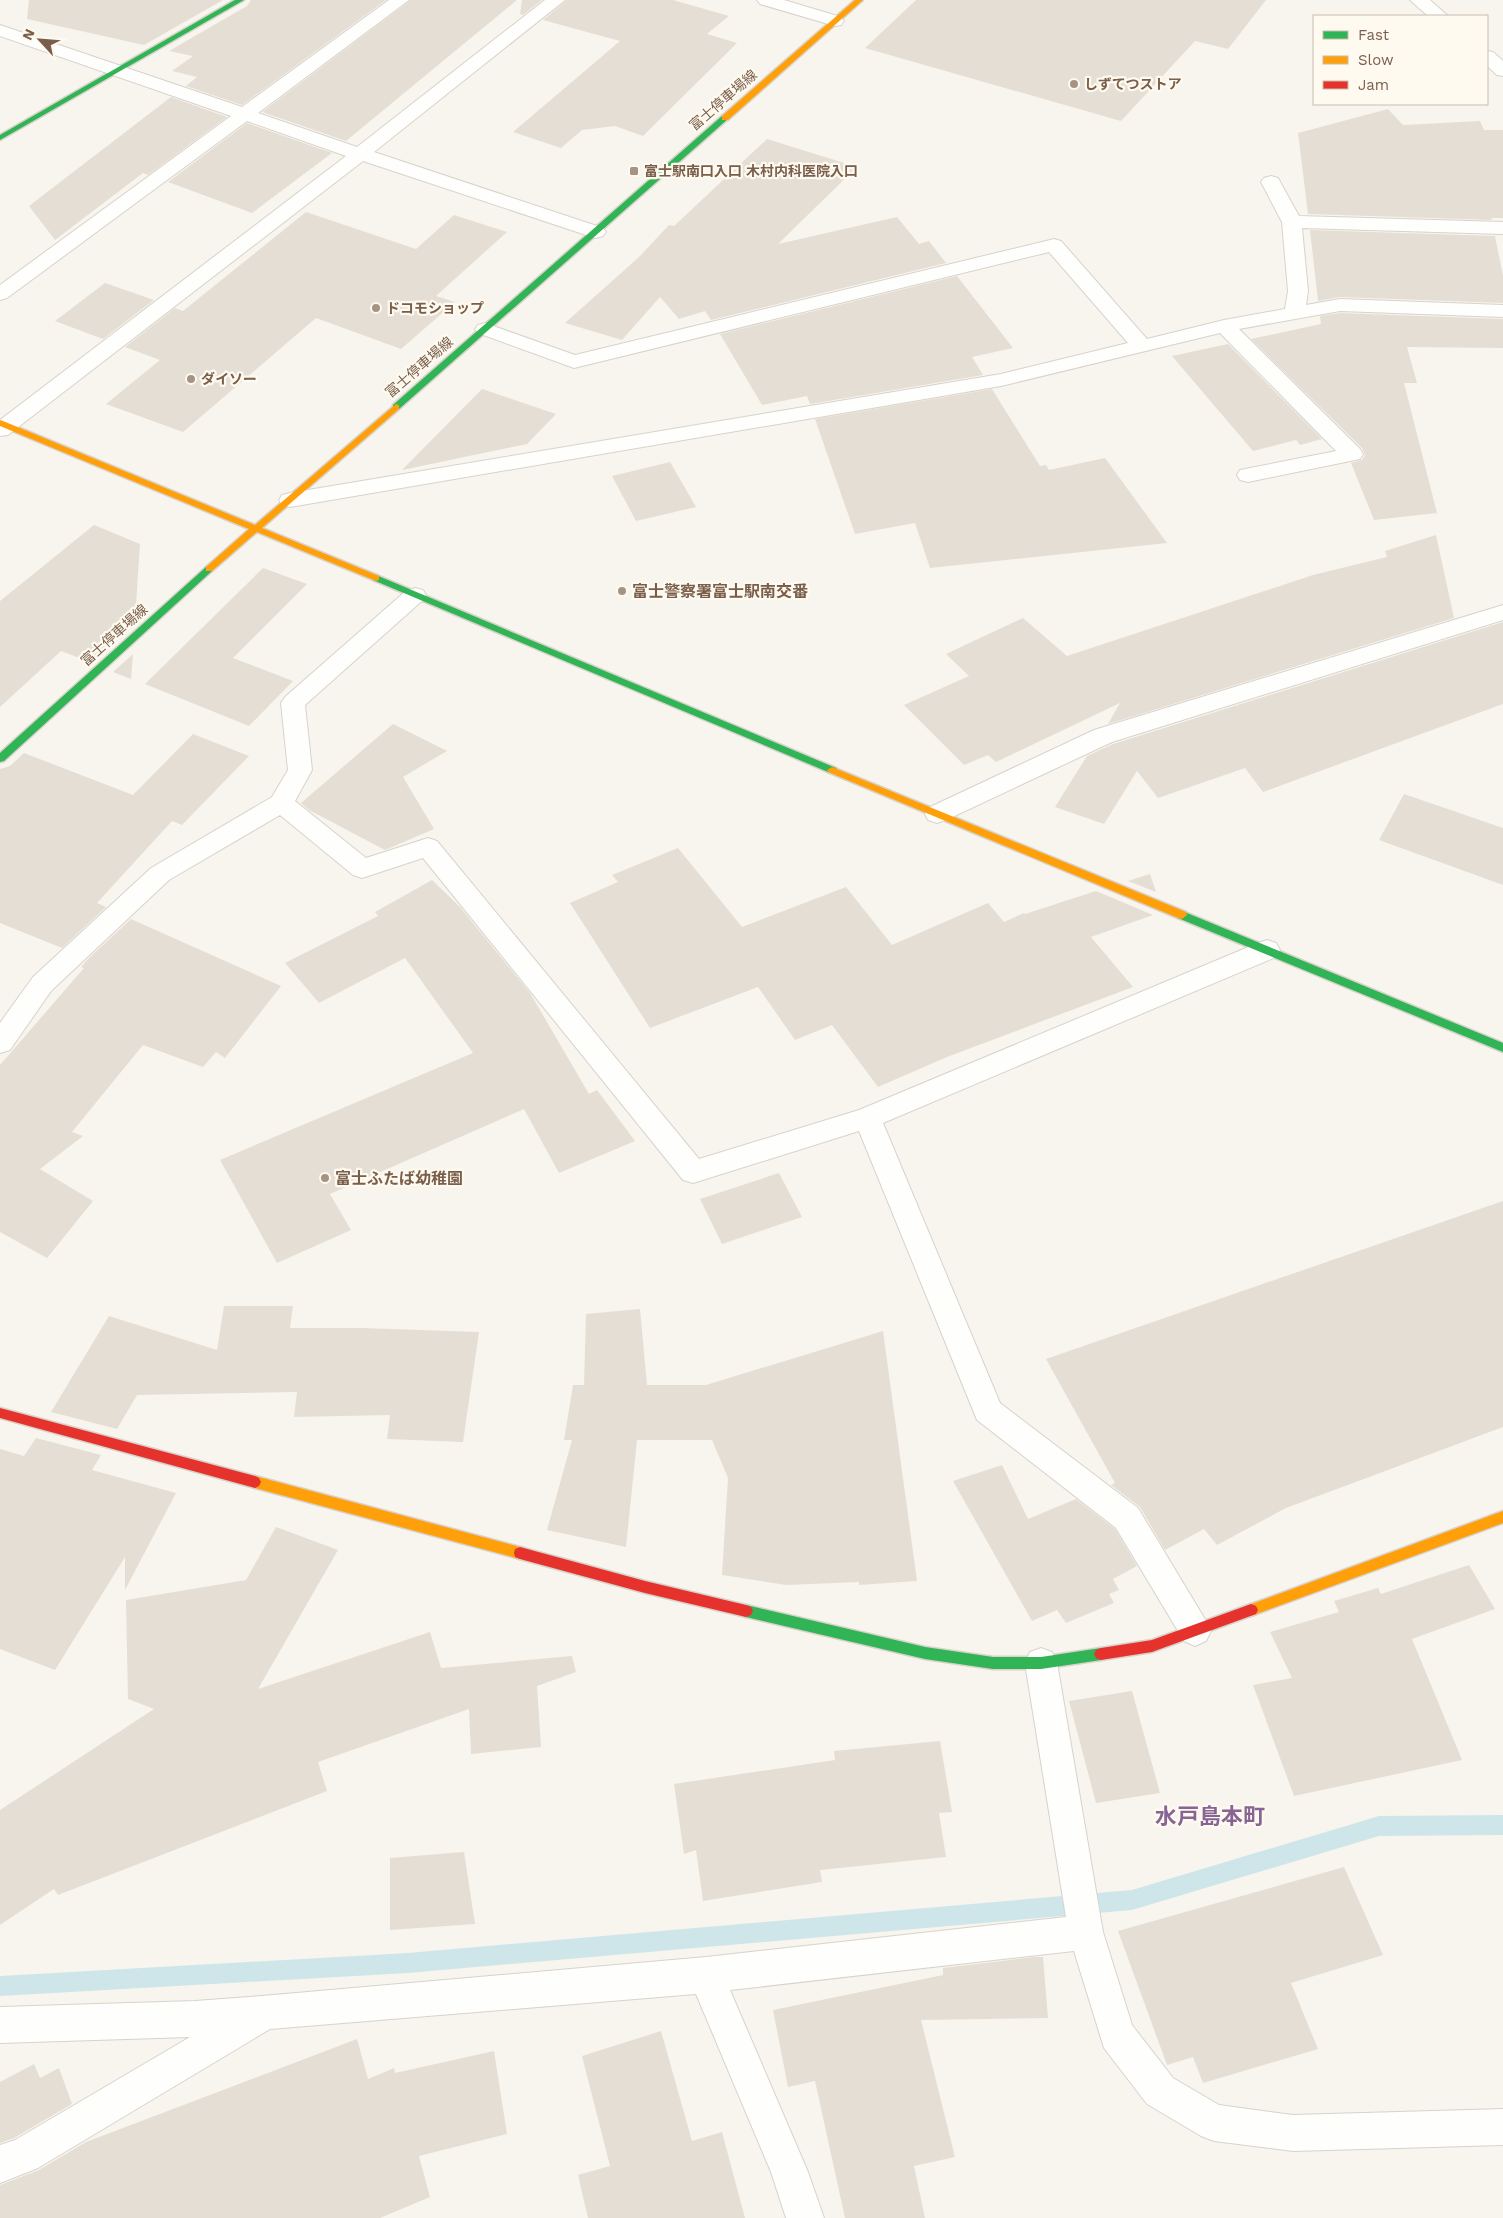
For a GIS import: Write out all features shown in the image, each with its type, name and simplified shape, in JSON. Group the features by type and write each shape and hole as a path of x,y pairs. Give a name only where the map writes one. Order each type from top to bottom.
{"street":[{"path":"0,138 115,70 240,0"},
{"path":"0,294 400,0"},
{"path":"2,426 360,154 556,0"},
{"path":"766,0 835,21"},
{"name":"富士停車場線","path":"0,759 255,527 290,500 485,330 859,0"},
{"path":"1419,0 1438,15"},
{"path":"0,30 360,154 596,232"},
{"path":"1488,50 1503,48"},
{"path":"1488,57 1503,72"},
{"path":"1271,182 1292,222 1298,291 1295,313"},
{"path":"1292,222 1503,228"},
{"path":"485,330 574,362 1054,245 1142,346"},
{"path":"290,500 1001,380 1224,326 1340,305 1503,311"},
{"path":"1224,326 1352,454 1248,475"},
{"path":"2,426 255,527 937,814 1503,1048"},
{"path":"0,1043 42,984 160,874 281,803 300,770 294,702 415,595"},
{"path":"937,814 1104,736 1503,612"},
{"path":"281,803 362,869 428,847 692,1172 867,1118 1267,950"},
{"path":"867,1118 988,1411 1127,1518 1195,1630"},
{"path":"0,1413 644,1587 925,1653 993,1663 1040,1663 1152,1646 1503,1517"},
{"path":"1040,1663 1086,1932 1117,2036 1160,2091 1214,2122 1293,2133 1503,2127"},
{"path":"0,2025 195,2019 706,1975 1086,1932"},
{"path":"706,1975 789,2172 805,2218"},
{"path":"0,2164 25,2155 266,2012"}],"building":[{"path":"29,0 223,0 144,45 27,19"},
{"path":"251,0 386,0 242,105 186,86 197,77 172,71 193,56 169,51 247,6"},
{"path":"411,0 517,0 346,141 262,112"},
{"path":"522,0 542,0 523,15 520,14"},
{"path":"567,0 673,0 729,16 707,34 737,43 643,136 615,126 582,130 561,148 513,132 620,41 543,20"},
{"name":"しずてつストア","path":"916,0 1266,0 1228,49 1195,41 1121,121 865,48"},
{"path":"171,97 227,117 148,175 143,173 55,240 29,206"},
{"path":"1388,109 1403,125 1480,121 1484,130 1503,130 1503,218 1491,218 1492,220 1308,214 1298,133"},
{"path":"247,123 332,153 252,213 168,182"},
{"path":"767,139 857,167 778,244 897,217 919,244 929,241 946,263 711,320 705,311 679,319 660,297 622,340 565,323 639,257 669,225 674,226"},
{"path":"306,212 416,249 454,215 507,232 436,296 455,302 401,349 316,318 183,432 106,404 160,360 125,347 175,308 183,311"},
{"path":"1310,230 1495,236 1503,276 1503,303 1340,297 1318,301"},
{"path":"957,276 1013,348 972,357 983,375 810,404 807,396 762,405 720,334"},
{"path":"105,283 154,300 103,339 55,321"},
{"path":"1340,313 1503,319 1503,348 1407,347 1417,383 1404,383 1437,513 1374,520 1351,463 1362,460 1365,455 1362,448 1251,339 1321,324 1320,316"},
{"path":"1228,344 1322,439 1300,445 1296,440 1253,451 1172,356"},
{"path":"482,389 556,414 527,444 402,470"},
{"path":"992,389 1040,466 1046,465 1049,470 1105,458 1167,543 930,568 915,523 855,534 815,419"},
{"path":"670,462 696,507 636,521 612,476"},
{"path":"94,525 140,544 135,621 90,662 61,651 0,707 0,601"},
{"path":"1436,535 1454,618 1108,724 1120,703 996,762 988,755 964,765 904,705 969,676 946,654 1023,618 1067,656 1313,575 1387,557 1385,551"},
{"path":"263,568 307,584 233,658 293,681 249,726 145,684"},
{"path":"1503,622 1503,704 1263,792 1245,768 1158,798 1137,771 1104,824 1055,807 1087,756 1113,744"},
{"path":"133,654 131,679 113,672"},
{"path":"393,724 447,751 403,777 434,829 385,850 309,810 301,803"},
{"path":"193,734 249,756 182,825 172,821 97,903 106,907 62,948 0,923 0,769 10,766 24,753 133,795"},
{"path":"1404,794 1503,828 1503,885 1379,840"},
{"path":"678,848 742,927 846,887 892,945 988,903 1004,922 1024,913 1096,891 1153,915 1091,937 1133,987 947,1057 878,1087 832,1025 795,1040 758,987 650,1028 570,903 618,882 612,875"},
{"path":"1150,874 1156,892 1128,881"},
{"path":"432,880 460,907 530,993 589,1094 597,1090 635,1141 559,1173 524,1109 330,1194 351,1230 277,1263 220,1160 473,1053 405,958 319,1003 285,963 378,916 375,912"},
{"path":"131,919 281,986 225,1058 216,1052 203,1067 143,1045 72,1132 83,1136 40,1169 93,1201 47,1258 0,1232 0,1065 84,968 81,967 89,958"},
{"path":"779,1173 802,1217 722,1244 700,1199"},
{"path":"1503,1201 1503,1427 1286,1508 1217,1545 1204,1529 1165,1550 1140,1507 1111,1485 1115,1483 1046,1359"},
{"path":"224,1306 293,1306 290,1328 362,1328 479,1332 463,1442 387,1439 390,1415 294,1417 297,1392 137,1395 117,1429 51,1412 109,1316 217,1350"},
{"path":"640,1309 647,1385 706,1385 883,1331 917,1581 859,1585 859,1582 786,1585 722,1575 728,1478 712,1440 637,1440 626,1547 547,1530 572,1440 564,1440 573,1385 584,1385 586,1314"},
{"path":"36,1438 101,1455 92,1470 176,1493 125,1590 125,1557 55,1670 0,1649 0,1449 24,1456"},
{"path":"1002,1465 1028,1519 1076,1499 1115,1529 1137,1566 1113,1579 1119,1590 1109,1594 1114,1603 1066,1623 1057,1610 1032,1621 953,1481"},
{"path":"276,1527 338,1550 258,1689 430,1632 441,1668 572,1656 576,1672 537,1686 541,1747 471,1754 469,1709 318,1762 327,1791 58,1895 54,1889 0,1925 0,1810 154,1709 128,1699 126,1600 246,1580"},
{"path":"1469,1565 1495,1609 1412,1639 1462,1760 1294,1796 1253,1685 1292,1678 1270,1632 1339,1612 1334,1601 1378,1588 1381,1594"},
{"path":"1132,1691 1160,1793 1096,1803 1069,1701"},
{"path":"940,1741 952,1812 939,1813 946,1857 820,1870 822,1882 703,1901 696,1850 684,1854 674,1784 835,1760 834,1751"},
{"path":"464,1852 475,1924 390,1930 390,1858"},
{"path":"1344,1867 1383,1955 1291,1983 1318,2049 1203,2083 1193,2057 1167,2065 1118,1931"},
{"path":"1043,1957 1048,2018 921,2020 955,2157 914,2166 925,2218 845,2218 815,2081 788,2087 773,2010 943,1975 943,1968"},
{"path":"661,2031 692,2141 722,2132 745,2218 588,2218 578,2175 610,2166 582,2056"},
{"path":"357,2039 368,2079 394,2068 395,2073 494,2051 507,2134 419,2156 430,2197 380,2218 0,2218 0,2185 39,2170 86,2142"},
{"path":"34,2064 40,2078 59,2068 72,2104 14,2138 0,2143 0,2082"}],"waterway":[{"path":"0,1986 408,1963 1132,1900 1379,1826 1503,1825"}],"traffic: fast":[{"path":"0,138 240,0"},
{"path":"396,407 725,118"},
{"path":"0,759 209,569"},
{"path":"376,578 832,770"},
{"path":"1182,915 1503,1048"},
{"path":"746,1611 925,1653 993,1663 1041,1663 1101,1654"}],"traffic: slow":[{"path":"725,118 859,0"},
{"path":"209,569 396,407"},
{"path":"0,423 376,578"},
{"path":"832,770 1182,915"},
{"path":"255,1482 520,1553"},
{"path":"1251,1610 1503,1517"}],"traffic: jam":[{"path":"0,1413 255,1482"},
{"path":"520,1553 645,1587 746,1611"},
{"path":"1101,1654 1152,1646 1251,1610"}],"place":[{"name":"しずてつストア","path":"1074,84"},
{"name":"富士駅南口入口 木村内科医院入口","path":"634,171"},
{"name":"ドコモショップ","path":"376,308"},
{"name":"ダイソー","path":"191,379"},
{"name":"富士警察署富士駅南交番","path":"622,591"},
{"name":"富士ふたば幼稚園","path":"325,1178"}],"district":[{"name":"水戸島本町","path":"1210,1816"}]}
